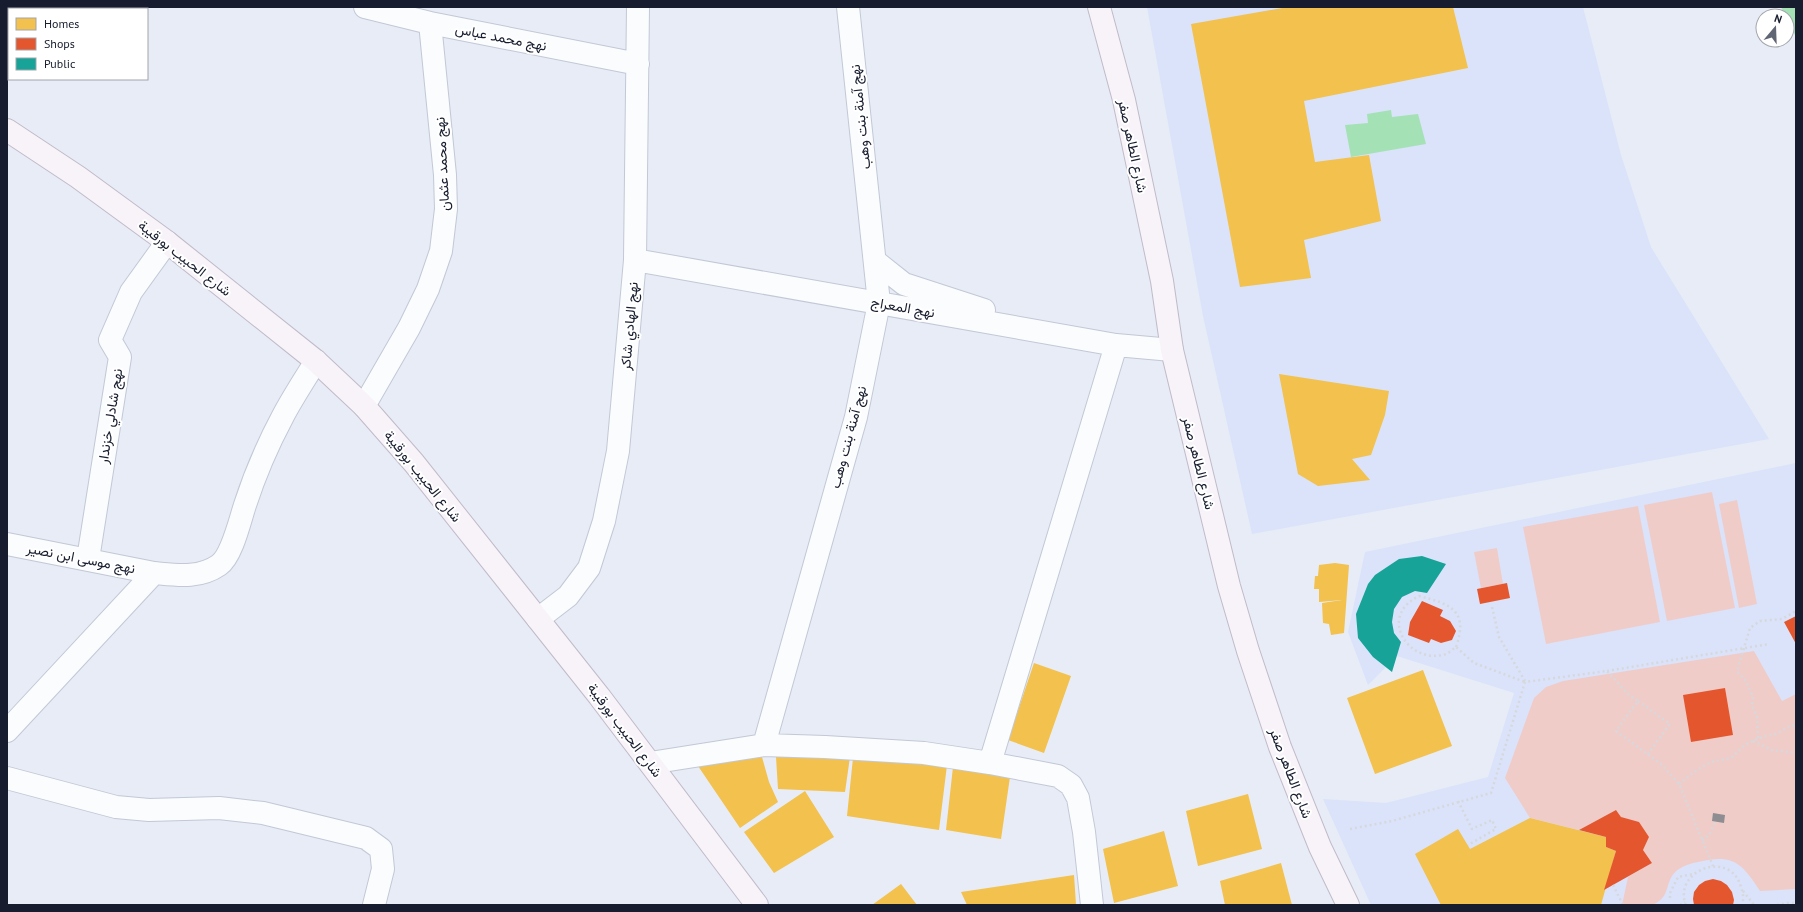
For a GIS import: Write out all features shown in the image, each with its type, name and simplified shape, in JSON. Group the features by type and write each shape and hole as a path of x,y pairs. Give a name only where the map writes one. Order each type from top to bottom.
{"main road":[{"name":"شارع الطاهر صفر","path":"1099,7 1126,108 1162,281 1172,350 1229,586 1248,651 1280,747 1320,847 1348,905"},
{"name":"شارع الحبيب بورقيبة","path":"7,130 78,177 167,242 316,361 364,406 414,463 599,696 757,905"}],"street":[{"name":"نهج محمد عباس","path":"365,7 430,23 638,64"},
{"name":"نهج الهادي شاكر","path":"538,619 568,596 589,568 604,522 618,451 635,260 638,7"},
{"name":"نهج آمنة بنت وهب","path":"764,745 856,417 879,303 848,7"},
{"name":"نهج محمد عثمان","path":"364,406 410,328 428,289 441,251 446,209 445,175 430,23"},
{"name":"نهج شادلي خزندار","path":"88,559 120,357 110,340 131,292 167,242"},
{"name":"نهج المعراج","path":"635,260 1116,345 1172,350"},
{"path":"875,261 904,284 1060,335"},
{"path":"990,762 1116,345"},
{"name":"نهج موسى ابن نصير","path":"7,544 154,573 179,575 200,574 220,565 233,543 245,505 271,441 284,414 316,361"},
{"path":"7,731 154,573"},
{"path":"650,763 764,745 924,753 990,762 1058,776 1071,785 1078,798 1084,832 1092,905"},
{"path":"7,778 116,806 149,810 219,808 263,813 366,838 381,849 383,869 374,905"}],"path":[{"path":"1419,596 1448,605 1457,614 1461,633 1456,647 1446,654 1432,656 1416,651 1404,640 1398,628 1402,611 1411,600 1419,596"},
{"path":"1350,829 1392,821 1458,801 1491,793 1525,682 1499,637 1492,607"},
{"path":"1758,738 1757,717 1752,706 1753,697 1746,681 1737,671 1750,628 1760,621 1782,619 1796,611"},
{"path":"1456,647 1474,664 1525,682 1607,671 1770,644"},
{"path":"1607,671 1628,694 1670,724 1648,754"},
{"path":"1638,701 1616,731 1662,764 1679,784 1713,866"},
{"path":"1679,784 1694,772 1711,762 1730,758 1746,744 1758,738 1776,734 1790,726 1796,725"},
{"path":"1752,741 1772,750 1796,753"},
{"path":"1458,801 1472,829 1492,820 1496,829 1468,845"},
{"path":"1702,840 1709,836 1716,821"},
{"path":"1680,905 1685,904 1684,892 1688,882 1694,874 1703,868 1713,866 1723,867 1732,872 1739,880 1744,900 1742,905"},
{"path":"1670,898 1670,893 1678,877 1694,874"},
{"path":"1613,885 1623,905"},
{"path":"1742,890 1754,905"},
{"path":"1777,905 1796,903"}],"shaded area":[{"path":"1147,7 1583,7 1621,155 1651,247 1769,439 1252,534 1203,316"},
{"path":"1796,7 1796,37 1795,8 1781,8"},
{"path":"1391,110 1392,117 1418,114 1426,144 1351,157 1345,125 1368,123 1367,114"},
{"path":"1796,463 1796,905 1371,905 1323,799 1386,803 1488,777 1514,693 1397,656 1368,685 1348,632 1365,552"},
{"path":"1712,492 1735,608 1667,621 1644,505"},
{"path":"1737,500 1757,604 1739,608 1719,504"},
{"path":"1638,506 1660,622 1546,644 1523,527"},
{"path":"1497,548 1503,584 1481,588 1474,552"},
{"path":"1754,651 1782,701 1796,694 1796,889 1760,891 1741,867 1728,860 1720,859 1691,864 1677,870 1670,880 1664,896 1652,905 1622,905 1628,877 1652,863 1643,850 1649,837 1621,817 1616,810 1579,830 1530,818 1505,778 1534,698 1546,687 1563,681"}],"building: Homes":[{"path":"1288,7 1453,7 1468,68 1304,101 1315,162 1369,155 1381,221 1304,240 1311,278 1240,287 1191,24"},
{"path":"1279,374 1389,391 1385,415 1371,455 1352,459 1370,480 1318,486 1298,474"},
{"path":"1335,563 1349,565 1344,633 1331,635 1329,624 1323,623 1322,603 1342,600 1319,602 1319,589 1314,589 1315,576 1318,576 1319,565"},
{"path":"1034,663 1071,676 1044,753 1008,740"},
{"path":"1423,670 1452,746 1375,774 1347,698"},
{"path":"760,750 769,782 778,802 740,828 698,766"},
{"path":"776,757 850,757 845,792 778,789"},
{"path":"853,758 947,765 939,830 847,816"},
{"path":"953,767 1011,770 1001,839 946,830"},
{"path":"805,791 834,837 774,873 744,832"},
{"path":"1248,794 1262,849 1198,866 1186,811"},
{"path":"1530,818 1606,837 1606,847 1616,851 1601,905 1441,905 1415,854 1458,829 1470,849"},
{"path":"1164,831 1178,886 1114,903 1103,849"},
{"path":"1281,863 1292,905 1225,905 1220,881"},
{"path":"1074,875 1076,905 967,905 961,892"},
{"path":"901,884 917,905 872,905"}],"building: Shops":[{"path":"1507,583 1510,598 1480,604 1477,589"},
{"path":"1422,601 1443,610 1440,616 1450,621 1456,631 1452,640 1441,643 1431,639 1429,643 1408,635 1410,622"},
{"path":"1796,616 1796,644 1784,622"},
{"path":"1725,688 1733,735 1691,742 1683,695"},
{"path":"1616,810 1621,817 1639,822 1649,837 1643,850 1652,863 1604,890 1616,851 1606,847 1606,837 1579,830"},
{"path":"1713,879 1721,881 1727,885 1732,892 1734,900 1733,905 1694,905 1694,892 1699,885 1705,881"}],"building: Public":[{"path":"1422,556 1446,564 1427,593 1415,591 1402,597 1394,609 1392,622 1394,633 1401,642 1392,672 1373,657 1358,638 1356,614 1368,584 1375,575 1399,559"}],"building: Industry":[{"path":"1713,813 1725,815 1724,823 1712,821"}]}
